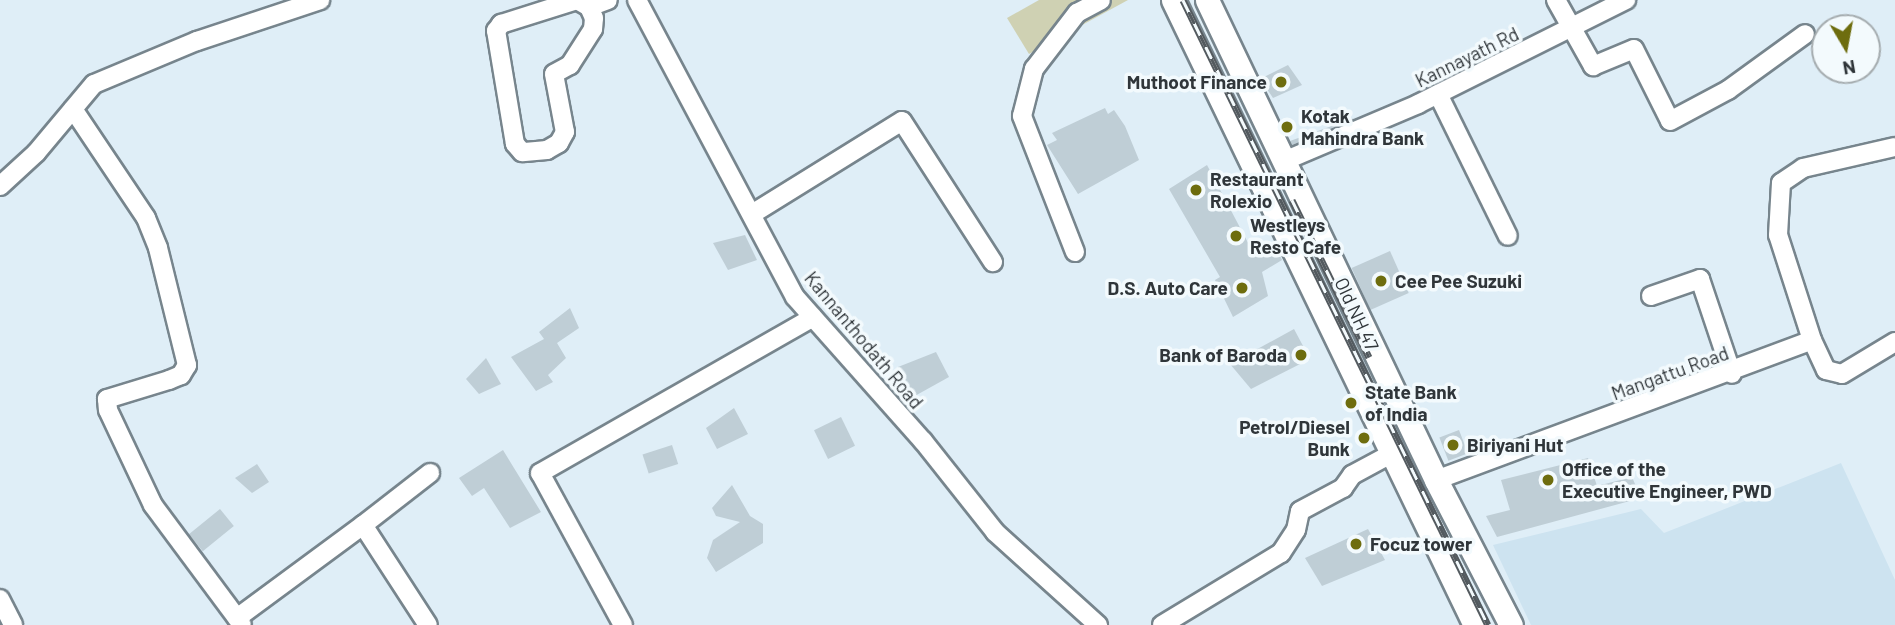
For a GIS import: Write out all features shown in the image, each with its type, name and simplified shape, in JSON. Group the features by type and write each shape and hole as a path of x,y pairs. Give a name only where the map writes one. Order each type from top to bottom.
{"main road":[{"name":"Old NH 47","path":"1173,0 1475,625"},
{"name":"Old NH 47","path":"1207,0 1436,480 1511,625"}],"street":[{"path":"261,0 266,18"},
{"path":"0,186 94,83 320,0"},
{"path":"577,0 589,7 593,29 570,65 554,74 565,132 559,144 547,150 522,152 515,144 496,31 501,24 577,0"},
{"path":"589,7 608,0"},
{"name":"Kannanthodath Road","path":"637,0 795,296 923,441 995,532 1098,625"},
{"path":"1075,251 1055,209 1022,116 1034,69 1077,13 1101,0"},
{"path":"1556,0 1570,30 1593,66 1634,49 1670,121 1728,90 1805,34"},
{"name":"Kannayath Rd","path":"1284,161 1438,94 1626,0"},
{"path":"1438,94 1508,236"},
{"path":"73,109 146,218 158,248 187,365 181,375 169,380 107,398 108,410 153,505 239,622 430,473"},
{"path":"752,214 902,121 993,262"},
{"path":"1895,147 1803,168 1781,183 1777,235 1812,340 1826,370 1842,374 1895,342"},
{"path":"1651,296 1700,279 1732,374"},
{"path":"623,625 540,473 813,317"},
{"name":"Mangattu Road","path":"1436,480 1732,374 1812,340"},
{"path":"1162,625 1281,553 1296,530 1300,511 1343,488 1352,475 1391,454"},
{"path":"362,525 428,625"},
{"path":"0,599 13,625"}],"shaded area":[{"path":"1841,463 1895,580 1895,625 1531,625 1493,545 1641,509 1664,533"}],"green space":[{"path":"1039,0 1128,0 1029,54 1007,18"}],"building":[{"name":"Muthoot Finance","path":"1288,65 1302,85 1273,98 1260,79"},
{"path":"1105,108 1108,114 1114,110 1125,126 1139,160 1078,194 1047,145 1057,140 1052,133"},
{"path":"1357,117 1292,145 1290,141"},
{"path":"1207,165 1255,256 1275,245 1282,260 1262,272 1268,296 1233,317 1215,280 1220,277 1169,189"},
{"path":"745,235 757,260 728,270 713,243"},
{"name":"Cee Pee Suzuki","path":"1390,251 1409,293 1370,310 1352,268"},
{"path":"570,308 579,328 557,343 566,358 548,375 553,382 536,391 511,357 544,339 539,332"},
{"path":"1294,329 1310,359 1251,389 1230,364"},
{"path":"936,352 949,377 913,397 898,367"},
{"path":"486,358 501,384 479,394 466,379"},
{"path":"734,408 748,434 717,449 706,428"},
{"path":"841,417 855,446 828,459 814,430"},
{"name":"Biriyani Hut","path":"1459,430 1468,453 1448,461 1439,438"},
{"path":"672,445 678,464 649,474 643,455"},
{"path":"503,450 541,512 510,528 484,488 472,496 459,478"},
{"path":"1588,458 1597,486 1632,477 1641,498 1497,537 1486,516 1510,510 1501,480"},
{"path":"257,464 269,482 252,493 235,478"},
{"path":"732,485 750,516 763,524 763,543 716,572 707,558 713,540 740,522 716,516 712,508"},
{"path":"220,509 234,526 203,551 189,534"},
{"name":"Focuz tower","path":"1368,529 1385,560 1322,586 1305,558"}],"railway":[{"path":"1183,0 1488,625"},
{"path":"1292,200 1369,357"}],"place":[{"name":"Muthoot Finance","path":"1281,82"},
{"name":"Kotak Mahindra Bank","path":"1287,127"},
{"name":"Restaurant Rolexio","path":"1196,190"},
{"name":"Westleys Resto Cafe","path":"1236,236"},
{"name":"Cee Pee Suzuki","path":"1381,281"},
{"name":"D.S. Auto Care","path":"1242,288"},
{"name":"Bank of Baroda","path":"1301,355"},
{"name":"State Bank of India","path":"1351,403"},
{"name":"Petrol/Diesel Bunk","path":"1364,438"},
{"name":"Biriyani Hut","path":"1453,445"},
{"name":"Office of the Executive Engineer, PWD","path":"1548,480"},
{"name":"Focuz tower","path":"1356,544"}]}
